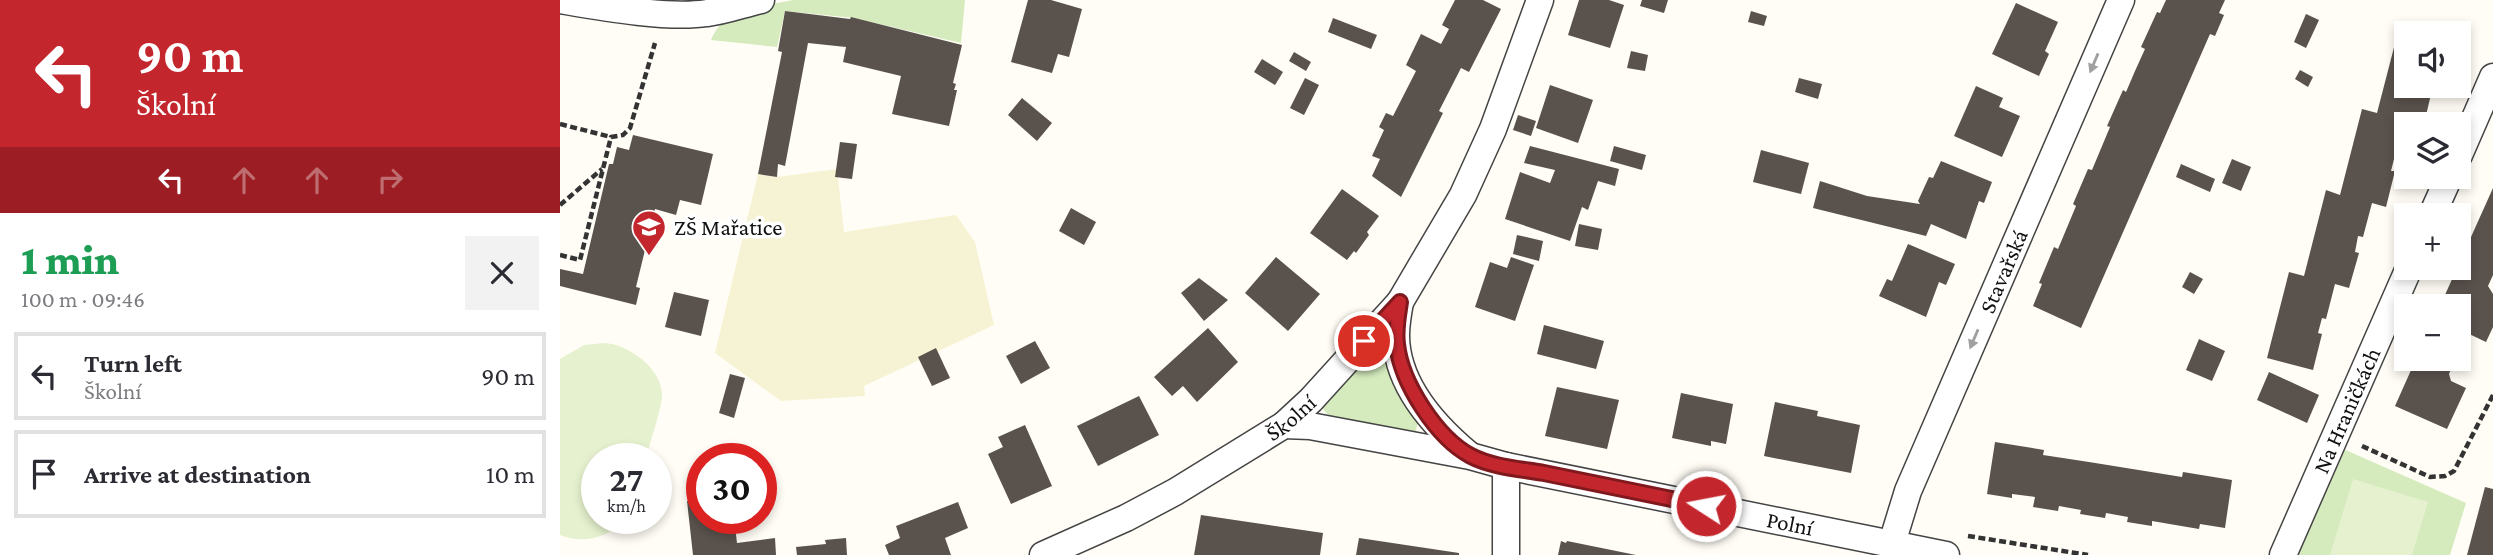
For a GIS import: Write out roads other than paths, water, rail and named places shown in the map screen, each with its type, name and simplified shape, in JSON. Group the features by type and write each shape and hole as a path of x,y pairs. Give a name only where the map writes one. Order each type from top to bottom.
{"street":[{"path":"560,0 692,14 708,13 761,0"},
{"name":"Školní","path":"1043,555 1126,518 1175,492 1284,425 1311,400 1400,302 1463,195 1493,129 1541,0"},
{"name":"Stavařská","path":"1892,543 1908,491 2121,0"},
{"path":"2471,127 2493,77"},
{"name":"Na Hraničkách","path":"2283,555 2404,280"},
{"name":"Polní","path":"1400,302 1397,346 1409,384 1433,421 1470,456"},
{"name":"Polní","path":"1284,425 1310,426 1470,456 1506,466 1946,555"},
{"path":"1506,466 1506,555"}],"place":[{"name":"ZŠ Mařatice","path":"649,257"}]}
